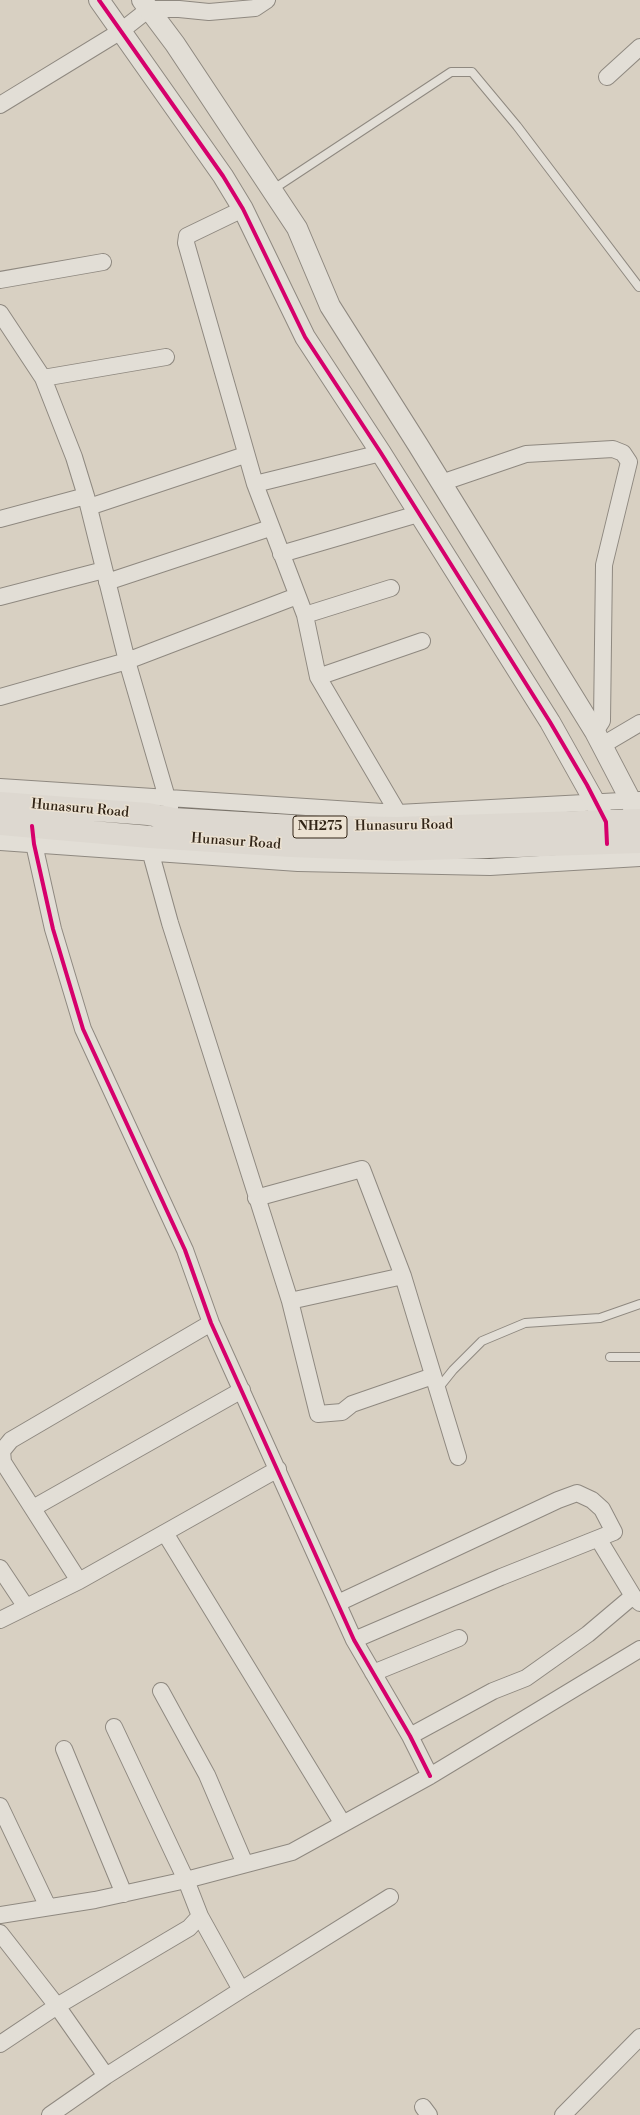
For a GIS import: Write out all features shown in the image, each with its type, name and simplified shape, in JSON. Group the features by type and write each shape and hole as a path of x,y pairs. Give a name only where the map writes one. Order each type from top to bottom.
{"highway":[{"name":"Hunasuru Road","path":"0,803 148,814 174,819 293,826 397,820 606,822 637,826"},
{"name":"Hunasur Road","path":"0,824 33,835 151,845 291,846 396,850 607,844 637,826"}],"street":[{"path":"99,0 223,176 243,209 305,337 381,453 550,722 606,822 607,844"},
{"path":"145,5 210,12 255,8 267,0"},
{"path":"0,105 121,31 145,5"},
{"path":"145,5 175,44 297,228 330,306 441,483 598,739 637,826"},
{"path":"607,77 640,47"},
{"path":"243,209 187,236 186,243 245,455 270,528 305,615 318,677 397,820"},
{"path":"0,280 103,262"},
{"path":"0,313 43,378 74,457 87,501 127,661 174,819"},
{"path":"43,378 166,357"},
{"path":"441,483 526,454 613,449 623,453 629,462 604,564 602,720 598,739"},
{"path":"255,484 381,453"},
{"path":"0,519 87,501 245,455"},
{"path":"281,554 418,514"},
{"path":"0,597 105,576 270,528"},
{"path":"305,615 391,588"},
{"path":"0,697 127,661 298,596"},
{"path":"318,677 422,642"},
{"path":"598,739 640,723"},
{"path":"0,787 167,798 397,820 595,802 637,826"},
{"path":"148,814 151,845 170,924 290,1302 318,1414 342,1412 352,1404 435,1383"},
{"path":"151,845 298,863 490,867 637,826"},
{"path":"0,842 33,835 52,929 83,1029 184,1250 211,1323 354,1640 410,1736 430,1776"},
{"path":"256,1198 362,1169 403,1276 458,1457"},
{"path":"290,1302 403,1276"},
{"path":"79,1581 3,1462 2,1451 11,1440 211,1323"},
{"path":"32,1508 242,1390"},
{"path":"0,1620 79,1581 278,1469"},
{"path":"338,1603 558,1500 577,1493 592,1500 602,1509 614,1532 599,1540 501,1577 354,1640"},
{"path":"165,1533 343,1824"},
{"path":"410,1736 492,1691 526,1678 637,1599 599,1540"},
{"path":"0,1568 26,1607"},
{"path":"373,1673 459,1638"},
{"path":"0,1915 124,1894 186,1880 292,1852 430,1776 640,1649"},
{"path":"161,1691 207,1775 245,1864"},
{"path":"114,1727 186,1880 200,1916 241,1990"},
{"path":"64,1749 124,1894"},
{"path":"0,1806 48,1907"},
{"path":"50,2115 106,2076 390,1897"},
{"path":"0,2044 57,2006 189,1928 200,1916"},
{"path":"0,1933 57,2006 106,2076"},
{"path":"563,2115 640,2037"}],"lane":[{"path":"272,190 451,72 472,72 517,126 639,287"},
{"path":"435,1383 453,1370 482,1341 525,1323 600,1318 640,1304"},
{"path":"610,1357 640,1357"}],"cycle path":[{"path":"99,0 223,176 243,209 305,337 381,453 550,722 587,785 606,822 607,844"},
{"path":"32,826 34,844 53,929 83,1029 185,1250 211,1323 354,1640 410,1736 430,1776"}]}
